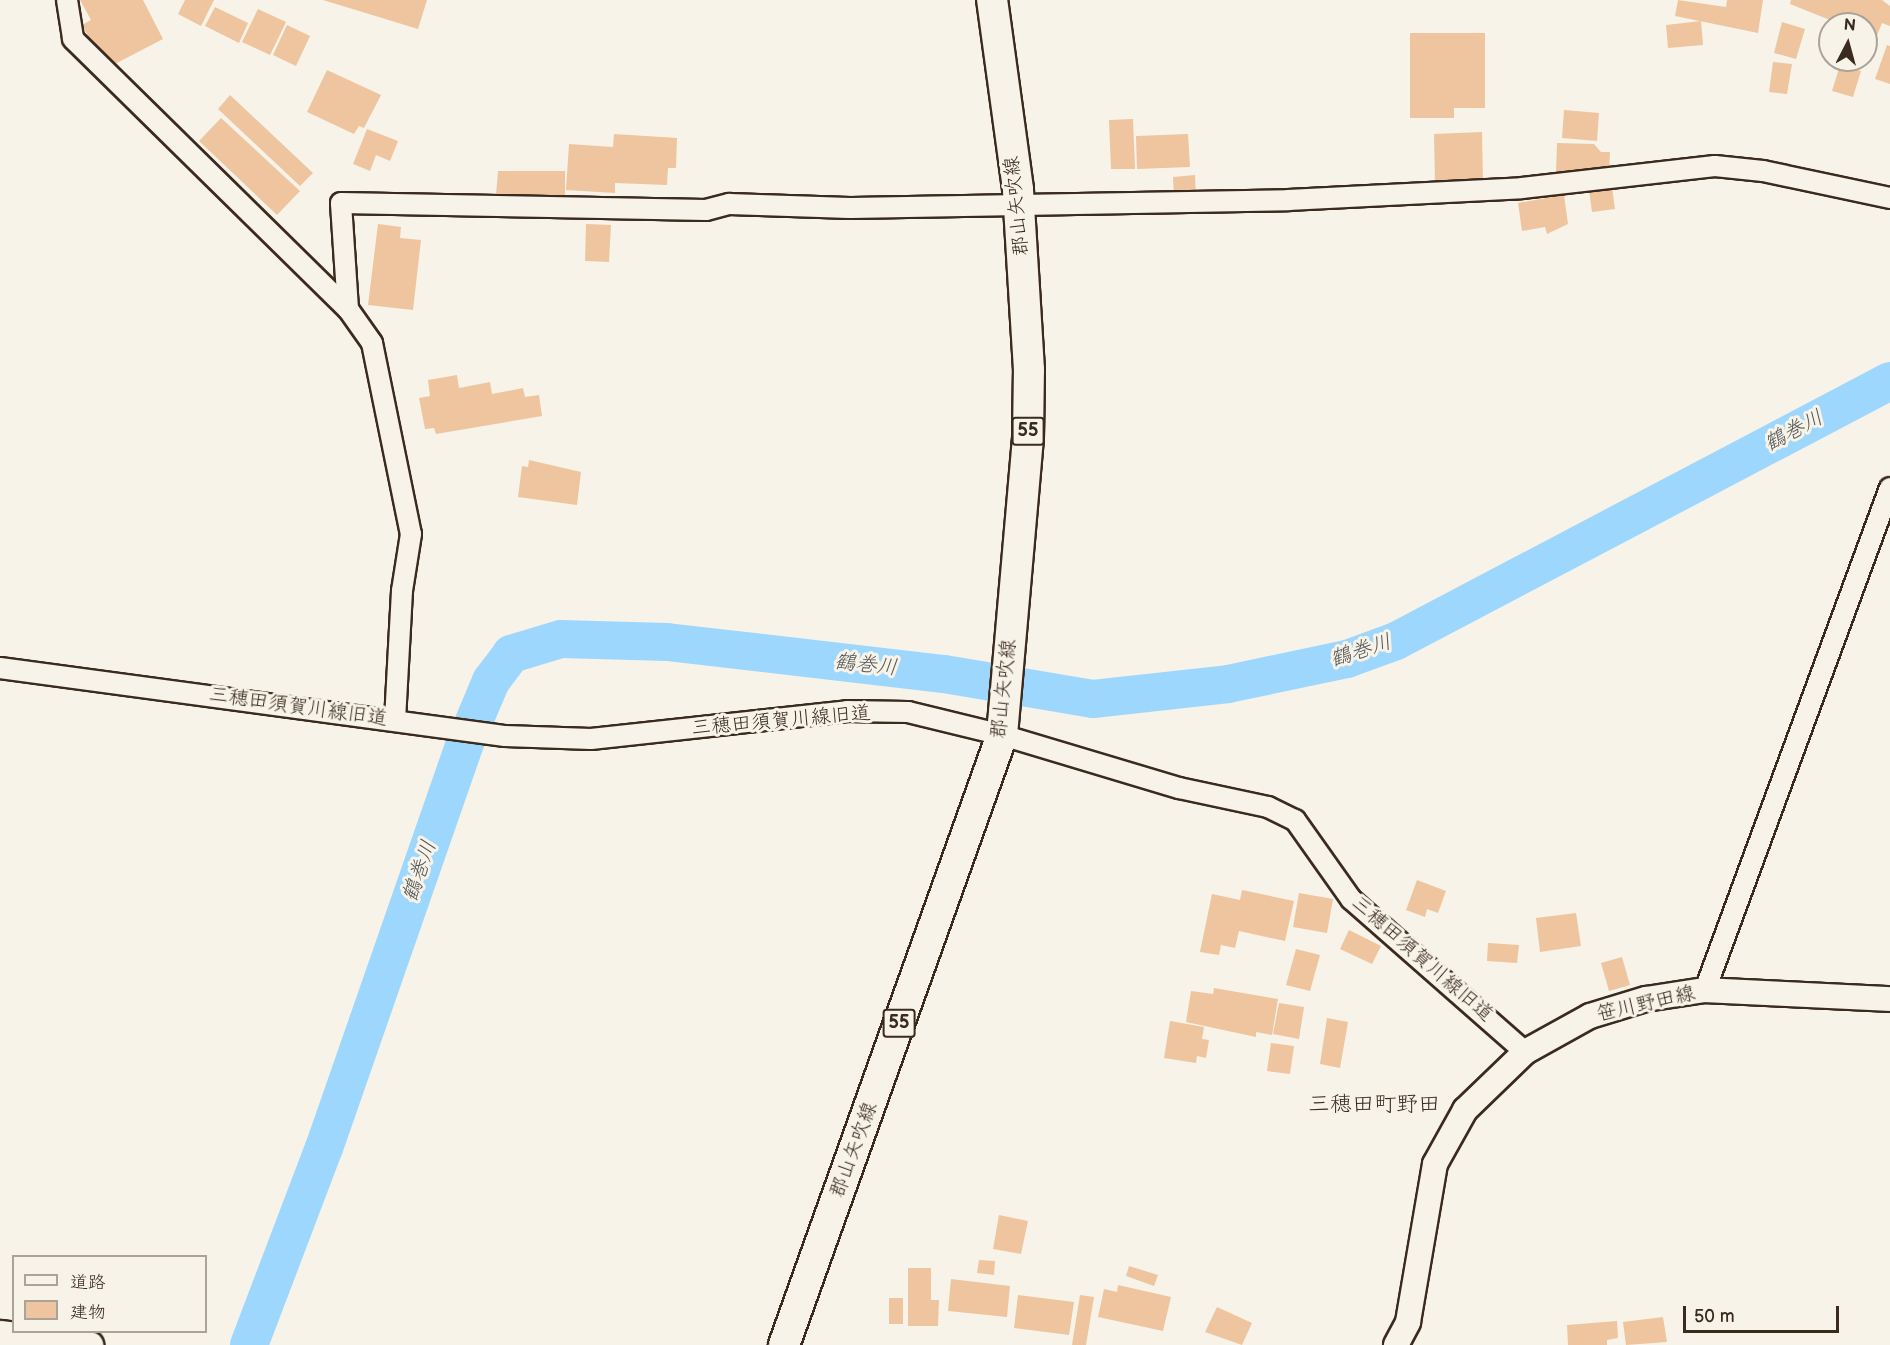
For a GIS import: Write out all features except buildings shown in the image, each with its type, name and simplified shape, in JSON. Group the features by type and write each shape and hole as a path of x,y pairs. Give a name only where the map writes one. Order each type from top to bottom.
{"main road":[{"name":"郡山矢吹線","path":"784,1345 1002,735 1028,438 1019,206 992,0"},
{"path":"0,1334 89,1345"}],"street":[{"path":"68,0 73,39 348,309 372,343 409,513 395,720"},
{"path":"348,309 341,203 706,210 729,204 1019,206 1487,190 1715,166 1763,171 1890,198"},
{"path":"1705,990 1890,488"},
{"name":"三穂田須賀川線旧道","path":"0,668 505,735 591,739 847,711 908,712 1002,735 1179,788 1268,807 1295,820 1351,898 1525,1052"},
{"name":"笹川野田線","path":"1396,1345 1407,1322 1435,1164 1465,1110 1525,1052 1590,1016 1646,999 1705,990 1890,999"}],"waterway":[{"name":"鶴巻川","path":"249,1345 324,1148 467,738 491,681 511,654 561,639 667,642 944,674 1093,699 1228,684 1347,659 1396,641 1890,381"}],"district":[{"name":"三穂田町野田","path":"1374,1105"}]}
